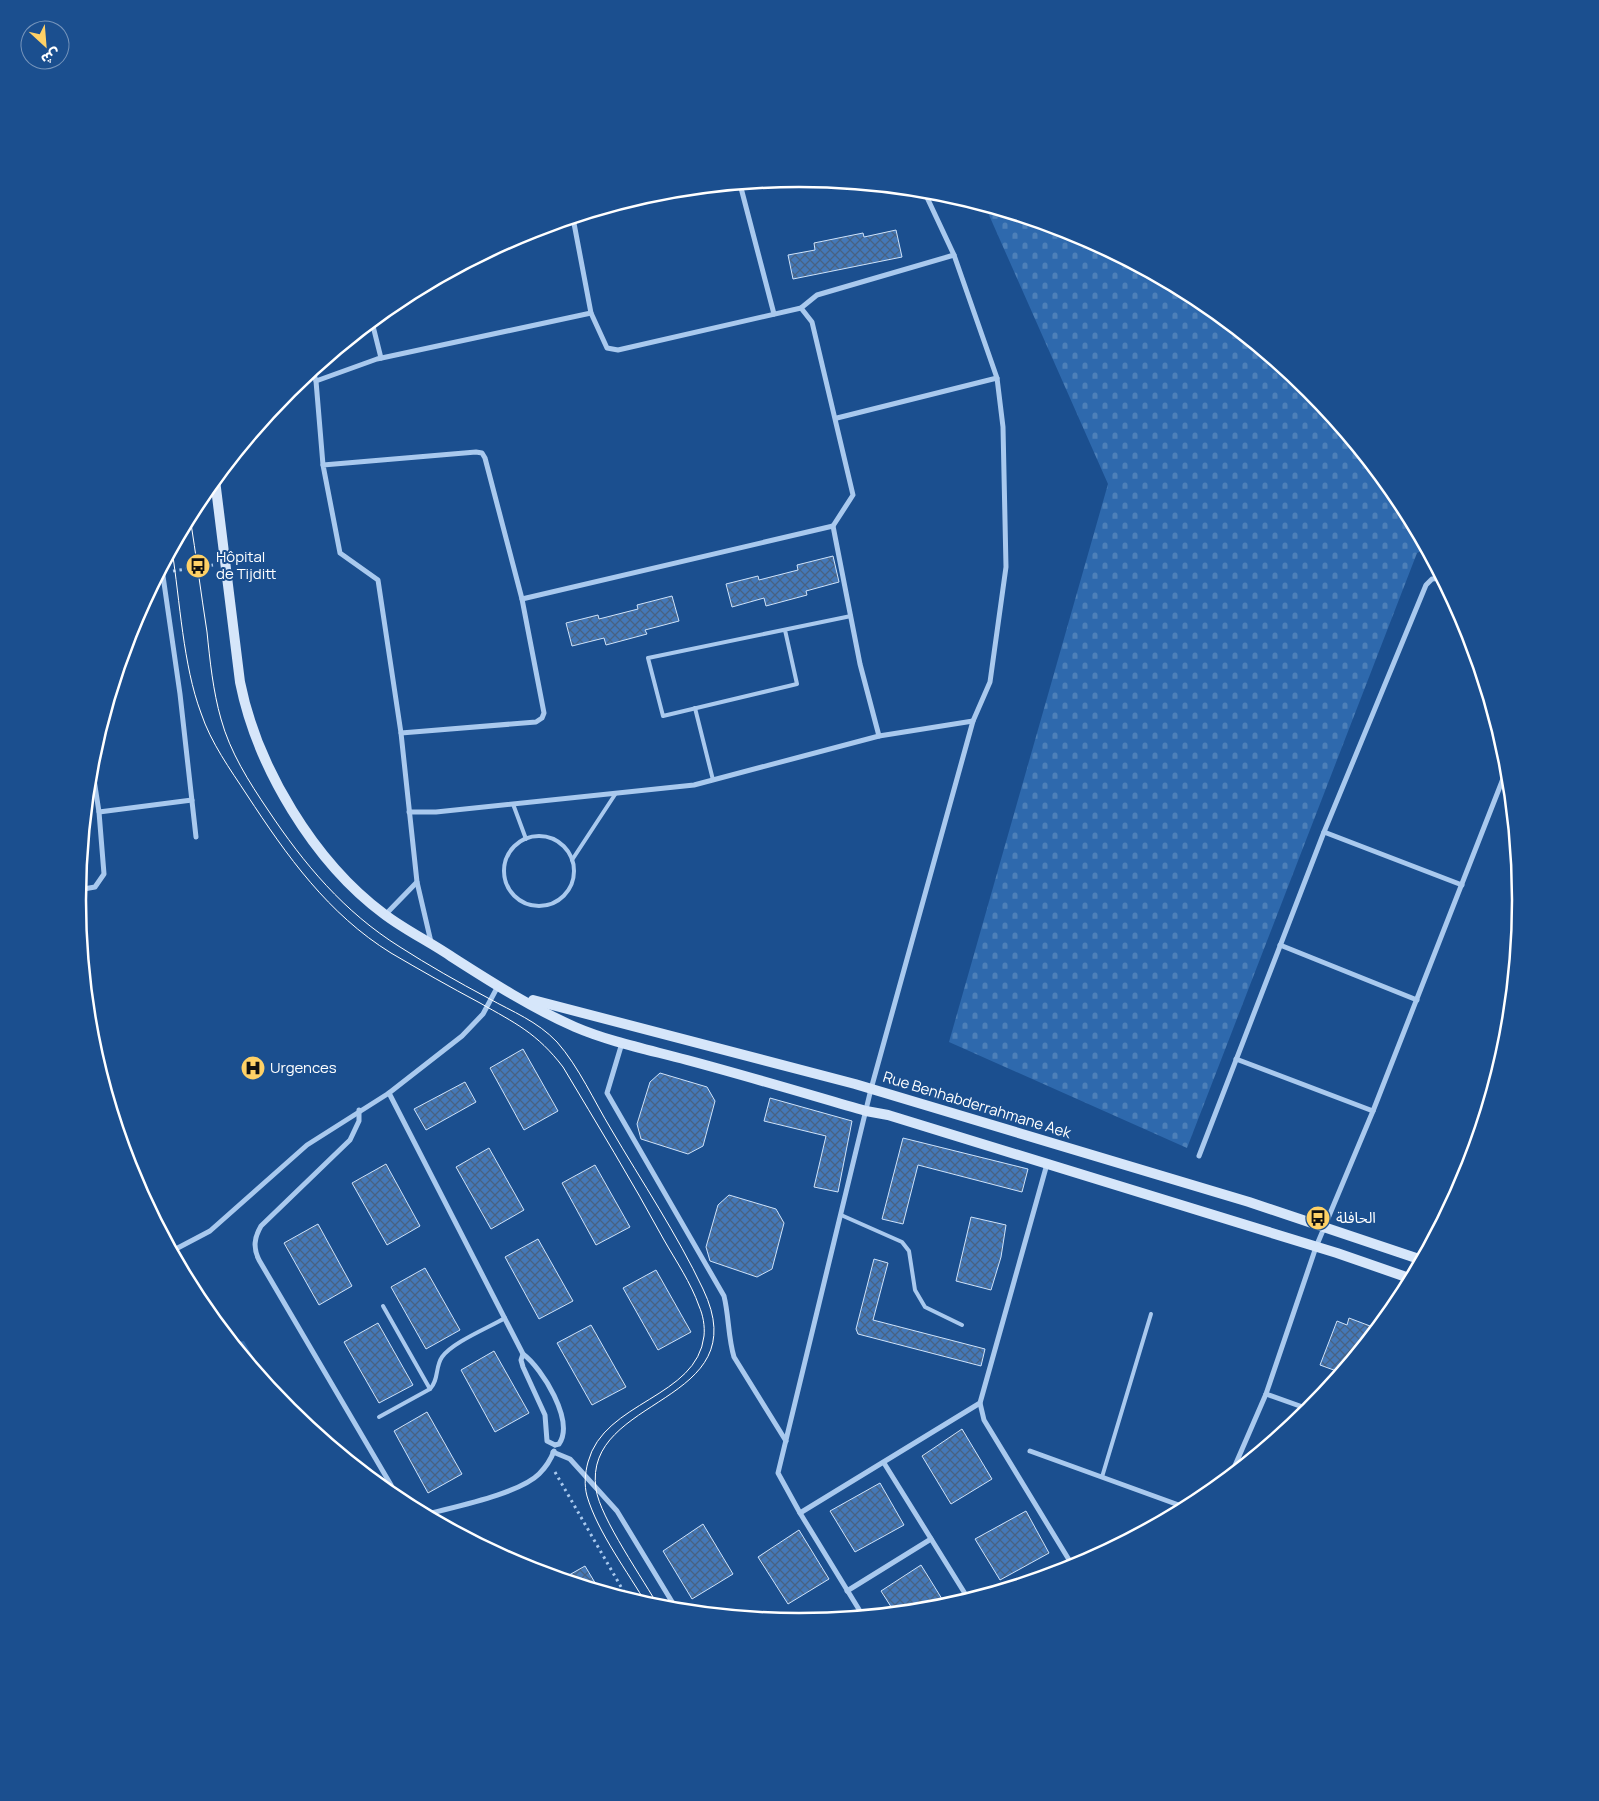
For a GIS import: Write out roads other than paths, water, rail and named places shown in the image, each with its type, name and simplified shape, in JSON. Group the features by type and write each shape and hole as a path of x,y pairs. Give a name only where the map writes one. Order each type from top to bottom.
{"main road":[{"name":"Rue Benhabderrahmane Aek","path":"216,490 244,703 271,776 284,799 337,870 384,915 431,942 498,986 575,1027 866,1111 888,1115 1316,1247 1405,1277"},
{"name":"Rue Benhabderrahmane Aek","path":"518,996 871,1089 1249,1202 1416,1258"}],"street":[{"path":"742,190 774,314"},
{"path":"860,1611 778,1473 871,1089 973,721 990,682 1006,567 1003,427 997,378 954,255 928,199"},
{"path":"574,224 591,313 607,348 618,350 801,308 817,295 954,255"},
{"path":"801,308 812,322 837,418 853,494 833,526 851,616 879,736"},
{"path":"316,381 381,358 591,313"},
{"path":"374,329 381,358"},
{"path":"315,377 323,465 340,553 378,580 401,733 417,882 431,942"},
{"path":"837,418 997,378"},
{"path":"323,465 476,452 482,453 485,458 522,599 544,713 542,718 536,722 401,733"},
{"path":"522,599 833,526"},
{"path":"163,579 180,694 196,837"},
{"path":"1199,1156 1324,832 1426,585 1432,579 1436,579"},
{"path":"409,812 436,812 694,785 879,736 973,721"},
{"path":"1235,1465 1266,1394 1316,1247 1373,1112 1502,781"},
{"path":"87,888 95,886 104,874 95,788"},
{"path":"99,812 192,800"},
{"path":"1324,832 1462,885"},
{"path":"384,915 417,882"},
{"path":"1280,945 1417,1000"},
{"path":"177,1248 210,1231 306,1145 359,1110 389,1093 462,1036 483,1014 498,986"},
{"path":"622,1042 608,1093 724,1296 728,1310 730,1343 734,1357 786,1441"},
{"path":"1236,1059 1373,1112"},
{"path":"389,1093 523,1354 542,1372 561,1413 563,1438 560,1444 555,1445 547,1441 545,1415 522,1367 521,1360 523,1354"},
{"path":"359,1110 356,1131 350,1140 261,1226 254,1246 260,1260 391,1485"},
{"path":"1047,1163 980,1403 984,1420 1069,1560"},
{"path":"1266,1394 1302,1407"},
{"path":"800,1513 884,1464 980,1403"},
{"path":"433,1512 509,1490 538,1475 549,1460 555,1445"},
{"path":"1030,1451 1178,1505"},
{"path":"553,1452 570,1459 617,1511 672,1602"},
{"path":"884,1464 965,1594"},
{"path":"847,1591 931,1539"}],"lane":[{"path":"786,630 796,684 664,716 648,658 851,616"},
{"path":"695,708 713,780"},
{"path":"572,860 616,793"},
{"path":"513,804 526,838"},
{"path":"537,836 554,840 567,850 572,860 574,872 572,883 566,894 557,902 545,906 533,906 522,902 509,890 504,874 509,853 516,844 526,838 537,836"},
{"path":"841,1215 902,1242 909,1251 915,1290 925,1307 962,1326"},
{"path":"383,1306 430,1389"},
{"path":"1102,1477 1150,1314"},
{"path":"379,1417 430,1389 435,1382 439,1363 448,1351 504,1318"}],"tram line":[{"path":"192,528 218,708 235,755 261,799 296,849 326,886 361,918 400,947 533,1023 557,1042 579,1073 671,1228 703,1289 714,1327 708,1356 690,1379 638,1415 615,1435 599,1458 596,1489 599,1501 605,1516 654,1598"},
{"path":"173,560 186,654 201,713 221,756 262,818 310,882 328,902 368,938 515,1023 544,1045 563,1067 640,1196 696,1297 702,1313 704,1328 704,1336 698,1357 685,1373 668,1387 612,1425 597,1442 586,1470 586,1492 598,1524 641,1595"}],"place":[{"name":"Hôpital de Tijditt","path":"198,566"},
{"name":"Urgences","path":"253,1068"},
{"name":"الحافلة","path":"1318,1218"}]}
